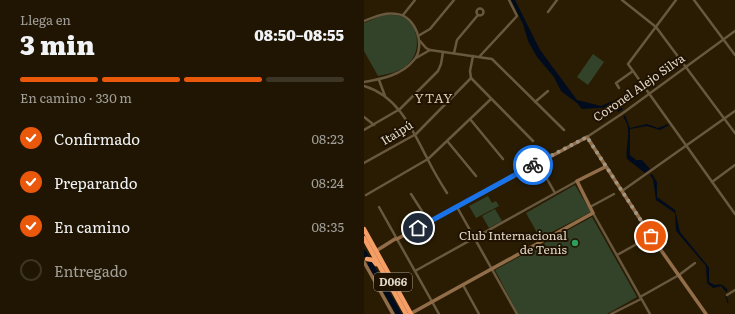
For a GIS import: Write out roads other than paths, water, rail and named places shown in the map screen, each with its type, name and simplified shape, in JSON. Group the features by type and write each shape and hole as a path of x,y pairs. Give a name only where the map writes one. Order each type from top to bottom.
{"highway":[{"name":"D066","path":"364,229 369,258 384,275 396,296 409,314"},
{"name":"D066","path":"364,238 369,258 409,314"}],"main road":[{"name":"Coronel Alejo Silva","path":"369,258 395,239 398,239 429,223 538,162 587,137"},
{"path":"587,137 651,236 706,314"},
{"path":"409,314 593,213 577,181 605,167"},
{"path":"369,258 393,314"}],"street":[{"path":"403,15 416,0"},
{"path":"418,37 430,28 454,0"},
{"path":"480,56 517,15 509,0"},
{"path":"548,12 558,0"},
{"path":"622,0 656,26 735,133"},
{"path":"676,0 628,64 735,214"},
{"path":"694,0 735,55"},
{"path":"364,21 384,14 403,15 412,24 422,45 430,50 490,58 495,61 564,130"},
{"path":"454,53 457,40 478,15"},
{"name":"Coronel Alejo Silva","path":"587,137 622,114 735,31"},
{"path":"416,58 420,46 418,37"},
{"path":"364,82 379,80 404,69 416,58 430,50"},
{"path":"364,130 400,109 438,71 443,52"},
{"path":"474,56 470,74 471,78 533,141"},
{"path":"619,88 616,84 633,72"},
{"name":"Itaipú","path":"364,163 416,134 471,78"},
{"path":"379,80 385,96"},
{"path":"364,86 385,96 400,109 416,134 447,193"},
{"path":"535,102 548,91"},
{"path":"366,195 428,159 448,142 491,99"},
{"path":"622,191 647,175 735,110"},
{"path":"364,117 374,125"},
{"path":"470,119 503,159"},
{"path":"448,142 476,176"},
{"path":"538,162 555,193"},
{"path":"712,182 735,165"},
{"path":"415,271 577,181"},
{"path":"412,194 429,223"},
{"path":"590,207 614,194"},
{"path":"379,207 440,314"},
{"path":"457,207 517,314"},
{"path":"593,213 650,314"},
{"path":"617,255 651,236"},
{"path":"611,314 679,276 695,263"},
{"path":"462,285 479,314"},
{"path":"727,295 735,290"}],"water":[{"path":"511,0 515,0 540,50 577,100 601,106 615,100 623,109 618,112 612,107 582,109 577,103 561,91 554,77 537,57 528,41 523,24"},
{"path":"625,115 630,128 647,124 658,128 668,124 669,125 660,130 647,126 630,129 630,155 636,160 642,160 650,169 645,173 627,159 628,126 623,117"},
{"path":"652,174 657,182 657,197 675,210 680,232 709,268 709,282 714,285 723,286 728,291 726,292 721,286 713,288 707,283 706,266 676,231 675,213 656,200 653,179 650,175"},
{"path":"372,262 402,314 396,314 367,264"}],"waterway":[{"path":"364,252 370,262"},
{"path":"726,296 728,303"}],"place":[{"name":"Club Internacional de Tenis","path":"575,243"}],"district":[{"name":"YTAY","path":"434,98"}]}
